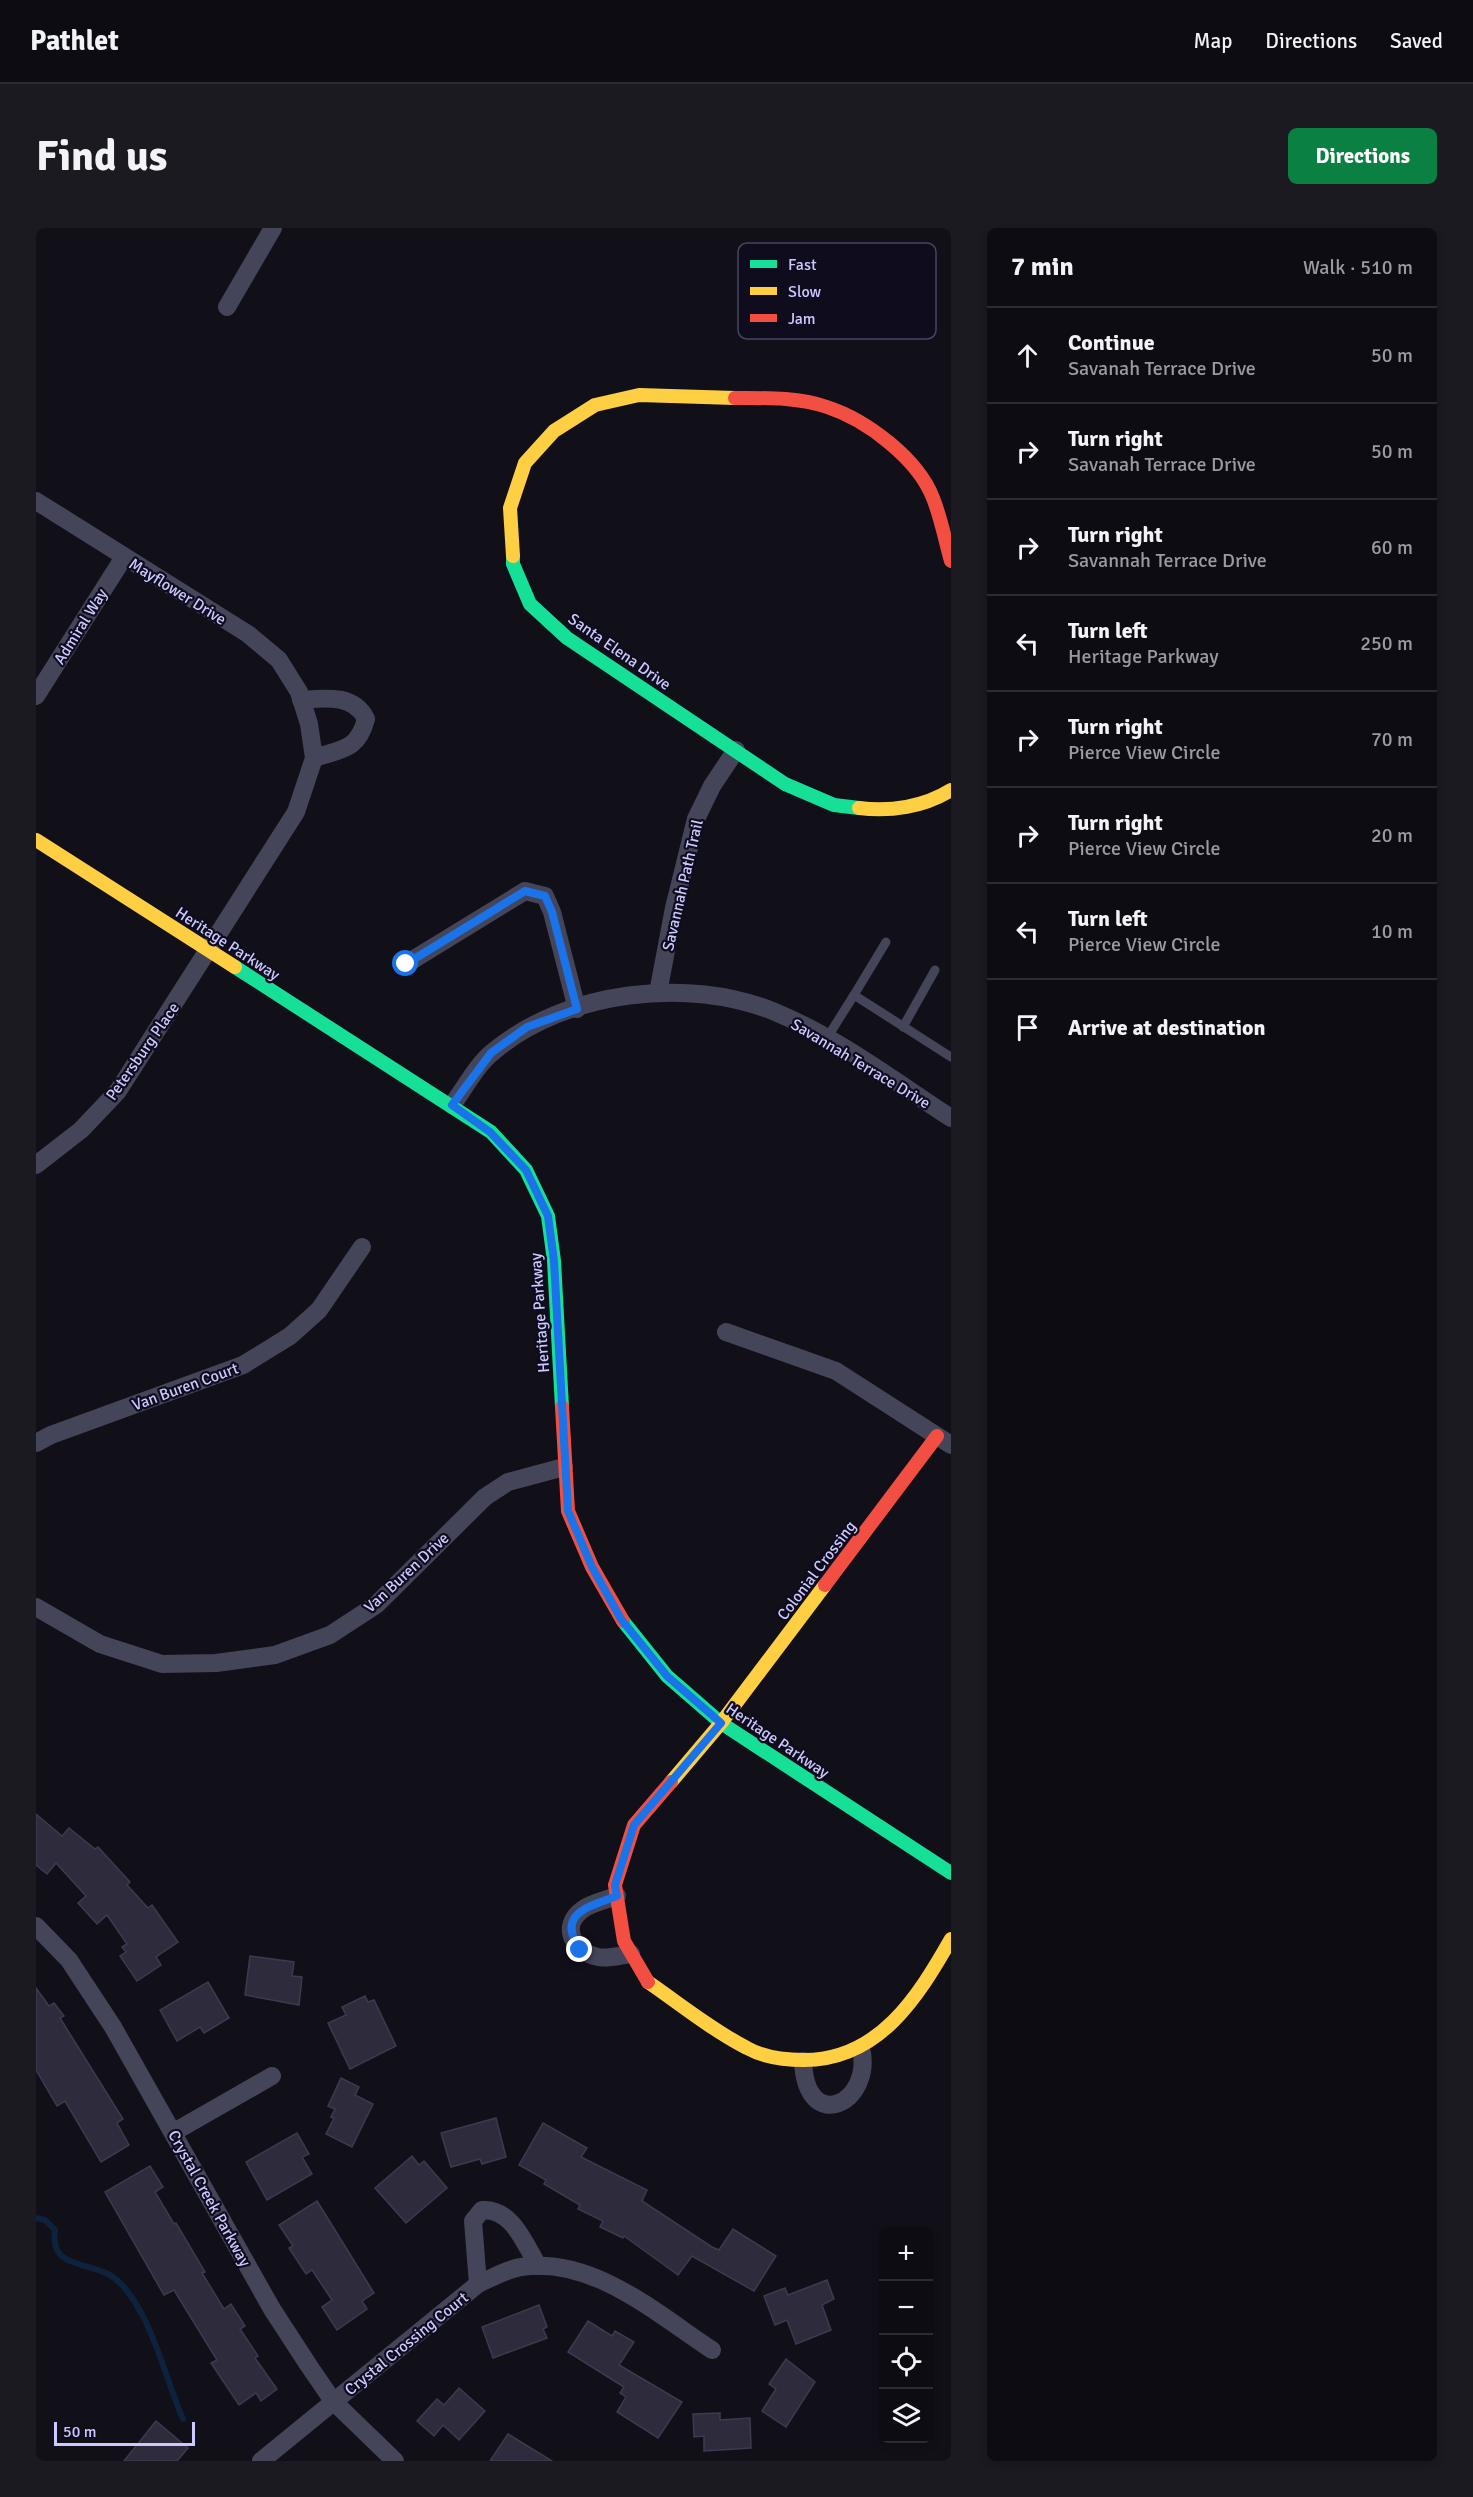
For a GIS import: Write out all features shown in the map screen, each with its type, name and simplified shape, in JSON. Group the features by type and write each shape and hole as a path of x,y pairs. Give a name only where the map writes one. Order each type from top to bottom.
{"street":[{"path":"227,307 273,228"},
{"name":"Santa Elena Drive","path":"951,561 933,496 913,465 886,438 828,407 784,399 639,395 594,405 554,431 525,463 510,508 513,564 530,604 567,638 785,784 834,805 881,811 934,801 951,790"},
{"name":"Mayflower Drive","path":"36,501 248,634 279,660 301,700 309,724 314,758 296,812 210,951"},
{"name":"Admiral Way","path":"36,696 124,556"},
{"path":"301,700 346,700 362,709 366,719 362,736 349,747 314,758"},
{"name":"Savannah Path Trail","path":"658,993 674,908 696,819 712,786 736,750"},
{"name":"Heritage Parkway","path":"36,840 452,1105 490,1132 526,1170 548,1216 554,1261 568,1511 592,1567 621,1619 667,1676 721,1723 951,1873"},
{"path":"406,964 525,891 545,896 552,912 577,1009"},
{"name":"Petersburg Place","path":"36,1165 81,1130 118,1091 210,951"},
{"name":"Savannah Terrace Drive","path":"452,1105 491,1053 527,1027 624,995 679,992 726,998 773,1011 827,1038 951,1118"},
{"name":"Van Buren Court","path":"36,1443 51,1435 243,1365 290,1336 319,1310 362,1247"},
{"path":"726,1332 836,1371 944,1441"},
{"name":"Colonial Crossing","path":"944,1441 721,1723 634,1825 615,1885 624,1941 645,1980 748,2049 766,2056 803,2061 834,2058 861,2048 876,2039 910,2006 951,1940"},
{"name":"Van Buren Drive","path":"36,1607 100,1644 162,1664 216,1664 275,1655 330,1635 376,1605 485,1497 508,1482 564,1467"},
{"path":"617,1896 582,1910 571,1922 570,1935 580,1950 599,1958 631,1954"},
{"name":"Crystal Creek Parkway","path":"36,1926 69,1960 113,2027 272,2308 333,2401 395,2461"},
{"path":"803,2061 804,2081 810,2096 821,2103 833,2105 846,2101 856,2088 862,2071 861,2048"},
{"path":"174,2132 272,2076"},
{"name":"Crystal Crossing Court","path":"478,2284 473,2221 482,2210 495,2209 506,2217 538,2266"},
{"name":"Crystal Crossing Court","path":"261,2461 478,2284 520,2267 538,2266 573,2270 603,2280 712,2350"}],"lane":[{"path":"827,1038 886,942"},
{"path":"903,1027 936,970"},
{"path":"854,995 951,1057"}],"building":[{"path":"36,1814 62,1836 69,1828 95,1849 98,1847 130,1882 127,1885 148,1908 152,1905 178,1942 156,1957 161,1965 137,1981 120,1956 126,1952 122,1947 127,1944 107,1915 97,1924 78,1903 86,1896 56,1863 47,1874 36,1865"},
{"path":"250,1956 294,1962 292,1976 302,1977 299,2005 245,1995"},
{"path":"208,1982 229,2018 204,2033 200,2027 177,2041 160,2010"},
{"path":"36,1988 49,2006 54,2003 64,2016 60,2018 123,2119 117,2123 129,2145 101,2162 65,2101 57,2106 36,2070"},
{"path":"365,1996 368,2002 374,2000 396,2046 350,2069 328,2023 346,2015 342,2007"},
{"path":"341,2078 359,2087 355,2095 373,2104 352,2147 326,2134 334,2118 331,2117 335,2109 328,2106"},
{"path":"496,2118 506,2157 482,2164 480,2159 451,2167 441,2133"},
{"path":"543,2123 587,2148 581,2157 647,2190 642,2201 712,2247 719,2250 733,2229 776,2256 754,2291 692,2256 678,2275 624,2236 623,2238 600,2227 603,2221 578,2209 580,2205 544,2184 546,2180 519,2165"},
{"path":"297,2133 309,2154 302,2157 312,2174 267,2200 246,2162"},
{"path":"412,2156 419,2165 424,2161 447,2188 406,2223 375,2188"},
{"path":"150,2166 163,2187 155,2192 205,2272 202,2273 224,2309 231,2304 245,2326 240,2329 258,2356 255,2358 277,2389 261,2401 256,2393 239,2405 211,2363 217,2360 174,2290 164,2295 105,2192"},
{"path":"317,2201 374,2293 362,2301 367,2309 337,2330 322,2307 332,2300 312,2270 306,2274 289,2248 293,2246 279,2225"},
{"path":"827,2280 834,2299 822,2305 831,2330 796,2344 787,2320 775,2325 764,2296 785,2288 788,2295"},
{"path":"539,2305 547,2327 543,2329 547,2338 493,2358 482,2327"},
{"path":"588,2321 612,2336 615,2331 634,2342 619,2365 682,2402 658,2438 617,2412 626,2397 620,2393 624,2387 568,2352"},
{"path":"786,2359 815,2382 786,2427 762,2411 776,2389 769,2384"},
{"path":"459,2388 485,2411 459,2440 443,2425 434,2436 417,2421 437,2399 444,2405"},
{"path":"720,2413 720,2420 750,2418 751,2448 704,2451 704,2436 694,2437 693,2414"},
{"path":"156,2421 188,2448 177,2461 124,2461"},
{"path":"508,2434 552,2461 490,2461"}],"waterway":[{"path":"36,2218 45,2220 55,2230 55,2244 59,2253 66,2259 108,2274 130,2294 148,2327 183,2419"}],"traffic: fast":[{"path":"513,556 513,564 530,604 567,638 785,784 834,805 859,808"},
{"path":"235,967 491,1132 526,1170 548,1216 554,1261 562,1407"},
{"path":"623,1621 667,1676 721,1723 951,1873"}],"traffic: slow":[{"path":"513,556 510,508 525,463 554,431 595,405 639,395 735,398"},
{"path":"859,808 906,807 930,801 951,790"},
{"path":"36,840 235,967"},
{"path":"671,1782 721,1723 825,1585"},
{"path":"648,1982 709,2025 753,2051 767,2056 790,2059 830,2057 854,2049 875,2037 893,2021 925,1982 951,1939"}],"traffic: jam":[{"path":"735,398 805,401 842,413 874,431 903,455 926,483 938,513 951,561"},
{"path":"562,1407 568,1511 592,1567 623,1621"},
{"path":"825,1585 937,1436"},
{"path":"648,1982 624,1941 615,1885 634,1825 671,1782"}],"route":[{"path":"406,964 525,891 545,896 552,912 577,1009 527,1027 491,1053 452,1105 490,1132 526,1170 548,1216 554,1261 568,1511 592,1567 621,1619 667,1676 721,1723 634,1825 615,1885 617,1896 582,1910 571,1922 570,1935 580,1950"}]}
